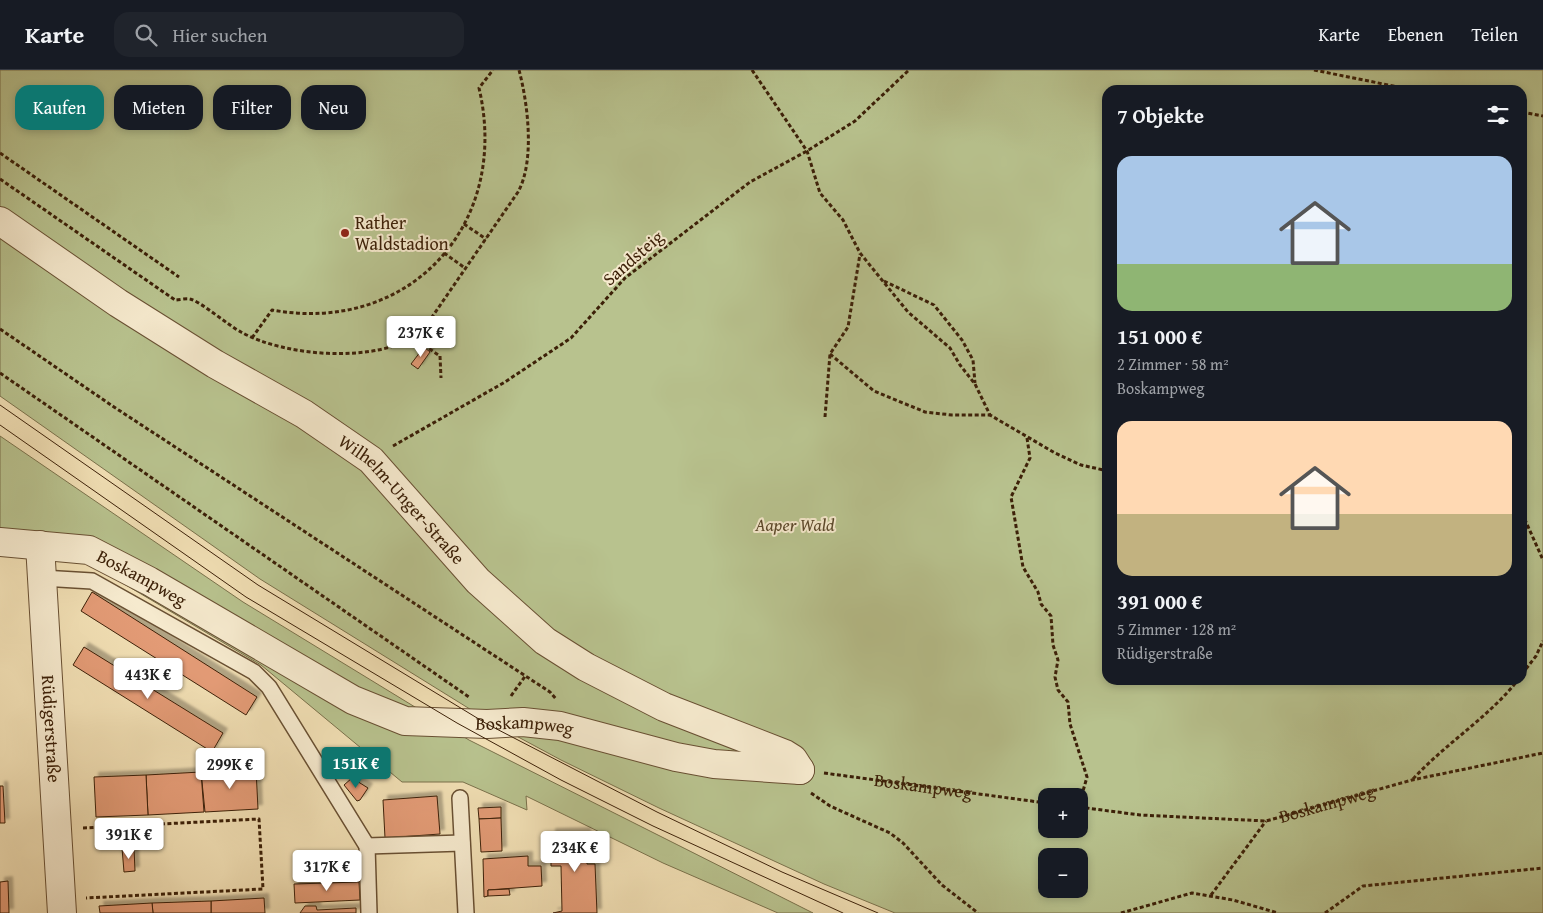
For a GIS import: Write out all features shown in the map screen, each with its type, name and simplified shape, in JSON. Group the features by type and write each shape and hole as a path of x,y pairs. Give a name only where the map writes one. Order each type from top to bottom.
{"street":[{"name":"Wilhelm-Unger-Straße","path":"0,221 118,304 215,364 304,414 371,460 478,582 545,641 586,667 664,707 785,754 793,759 800,770"},
{"name":"Boskampweg","path":"0,542 89,550 149,581 353,700 391,717 421,723 523,722 560,726 676,757 714,764 800,770"},
{"name":"Rüdigerstraße","path":"40,545 61,906"}],"lane":[{"path":"42,578 92,582 254,672 269,688 367,846 370,913"},
{"path":"460,798 466,913"},
{"path":"367,846 462,843"}],"path":[{"path":"252,338 272,310 306,315 322,315 356,309 385,298 420,276 444,253 464,224 478,193 486,158 487,139 479,88 493,70"},
{"path":"0,179 175,300 190,298 252,338 300,351 333,354 370,351 413,338 421,333 518,192 527,152 527,108 519,70"},
{"path":"752,70 807,151 820,193 843,220 860,253 908,312 950,348 975,384 990,415"},
{"name":"Sandsteig","path":"371,460 505,382 571,338 625,278 750,182 807,151 855,121 909,70"},
{"path":"1314,70 1388,85"},
{"path":"1527,113 1543,116"},
{"path":"0,153 179,277"},
{"path":"464,224 486,239"},
{"path":"444,253 465,268"},
{"path":"825,416 830,354 848,326 860,253"},
{"path":"881,279 934,305 962,340 974,360 975,384"},
{"path":"0,329 114,407 550,692 558,702 560,726"},
{"path":"413,338 440,356 441,378"},
{"path":"830,354 874,391 925,412 952,415 990,415 1027,438 1081,465 1102,470"},
{"path":"0,374 473,700"},
{"path":"1027,438 1030,458 1011,497 1023,567 1038,592 1041,604 1051,616 1053,645 1058,660 1056,677 1058,690 1068,702 1070,724 1087,777 1084,788"},
{"path":"1527,524 1543,560"},
{"path":"1527,668 1536,656 1543,641"},
{"path":"506,703 526,675"},
{"path":"1412,780 1430,761 1496,705 1514,685"},
{"name":"Boskampweg","path":"1088,807 1140,815 1266,821 1412,780 1543,753"},
{"path":"800,770 801,782 812,795 830,806 890,833 903,843 942,885 978,913"},
{"name":"Boskampweg","path":"800,770 1038,802"},
{"path":"58,829 259,818 263,889 61,906"},
{"path":"1211,895 1266,821"},
{"path":"1325,913 1363,886 1543,868"},
{"path":"1120,913 1192,893 1211,895 1278,913"}],"green space":[{"name":"Aaper Wald","path":"0,70 1543,70 1543,913 895,913 824,884 659,808 561,760 494,724 260,579 0,396"},
{"path":"0,436 243,602 469,740 813,913 778,913 663,863 526,796 527,810 463,782 402,782 261,665 82,559 0,534"}],"building":[{"path":"424,347 430,352 418,369 411,364"},
{"path":"92,592 257,697 246,715 81,611"},
{"path":"84,647 223,733 212,752 73,665"},
{"path":"256,769 258,809 205,812 201,772"},
{"path":"201,772 204,812 148,815 146,775"},
{"path":"146,775 148,815 96,817 94,777"},
{"path":"352,778 368,788 360,800 357,801 344,785"},
{"path":"0,786 3,786 5,823 0,823"},
{"path":"437,796 440,834 385,838 383,800"},
{"path":"501,807 501,818 479,819 478,808"},
{"path":"501,818 502,851 481,852 479,819"},
{"path":"586,832 587,864 595,864 597,913 553,913 562,911 561,866 551,866 551,833"},
{"path":"122,848 134,848 135,871 124,872"},
{"path":"528,856 528,866 541,866 542,886 488,890 488,896 484,897 483,859"},
{"path":"8,881 9,913 0,913 0,882"},
{"path":"359,882 360,900 295,903 294,884"},
{"path":"509,889 510,895 488,896 488,890"},
{"path":"264,898 265,913 211,913 211,901"},
{"path":"211,901 211,913 153,913 152,903"},
{"path":"152,903 153,913 100,913 99,906"},
{"path":"305,906 316,906 317,910 356,908 356,913 300,913"}],"tram line":[{"path":"0,405 258,585 487,724 657,812 782,872 878,913"},
{"path":"0,425 246,597 457,723 561,780 653,826 843,913"}],"place":[{"name":"Rather Waldstadion","path":"345,233"}]}
